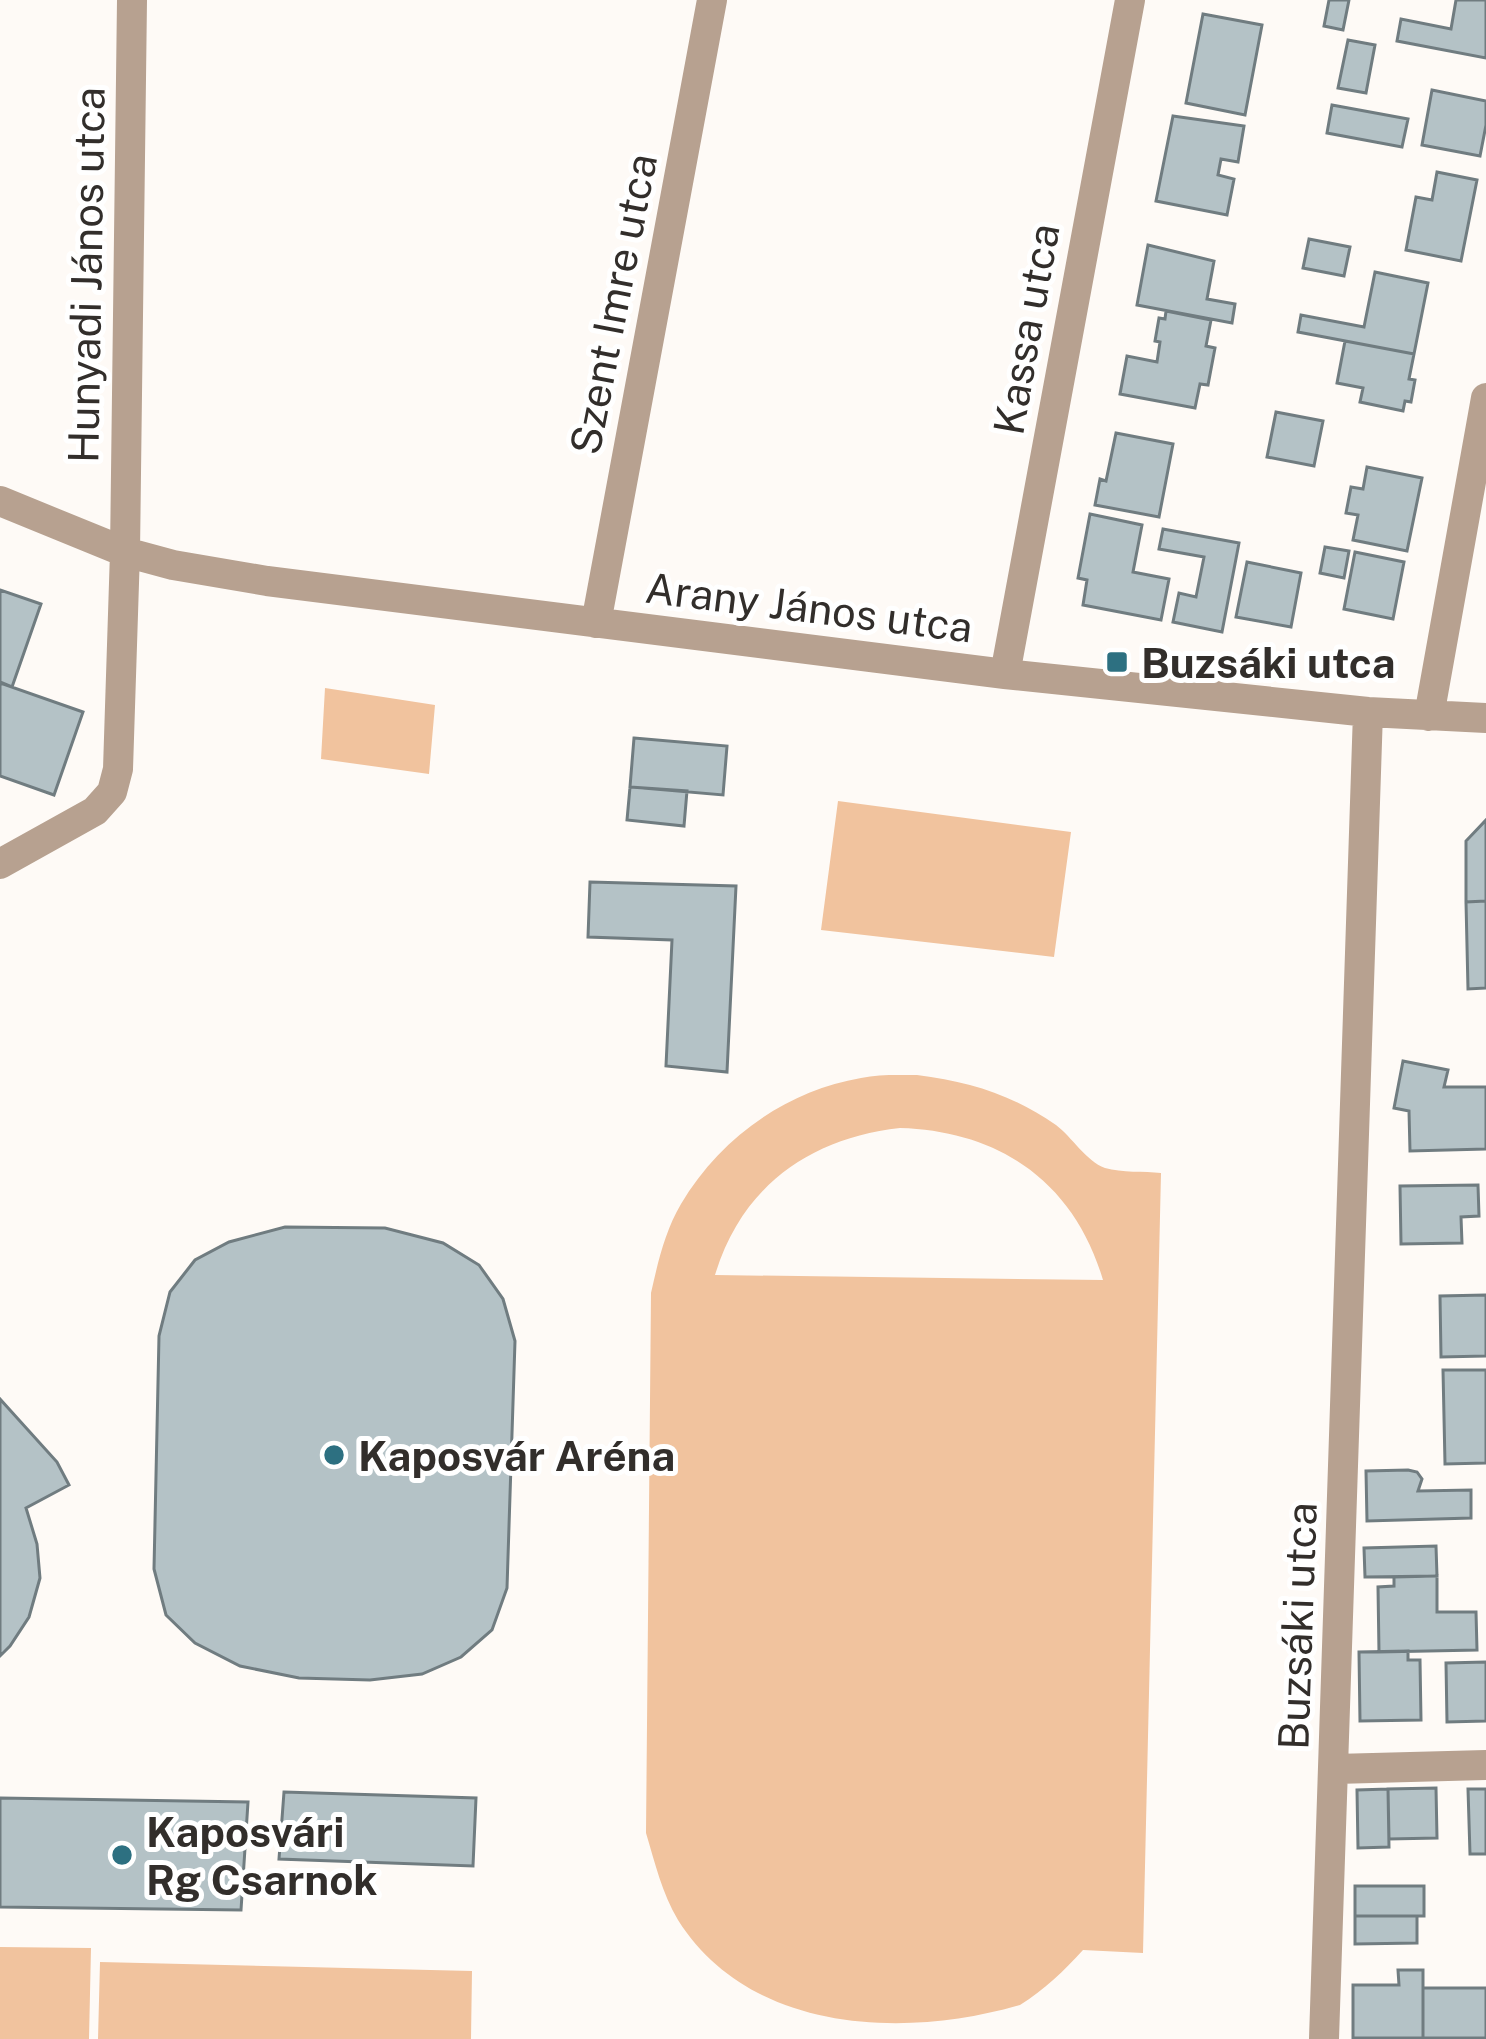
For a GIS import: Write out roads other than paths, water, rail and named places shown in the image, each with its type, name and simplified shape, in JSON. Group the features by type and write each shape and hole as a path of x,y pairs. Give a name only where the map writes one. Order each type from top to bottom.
{"street":[{"name":"Hunyadi János utca","path":"0,864 95,811 112,792 118,770 132,0"},
{"name":"Szent Imre utca","path":"596,622 712,0"},
{"name":"Kassa utca","path":"1005,674 1130,0"},
{"path":"1429,716 1486,398"},
{"name":"Arany János utca","path":"0,502 125,552 267,580 1005,674 1368,712 1486,718"},
{"name":"Buzsáki utca","path":"1324,2039 1368,712"},
{"path":"1335,1769 1486,1765"}],"place":[{"name":"Buzsáki utca","path":"1117,662"},
{"name":"Kaposvár Aréna","path":"334,1455"},
{"name":"Kaposvári Rg Csarnok","path":"122,1855"}]}
